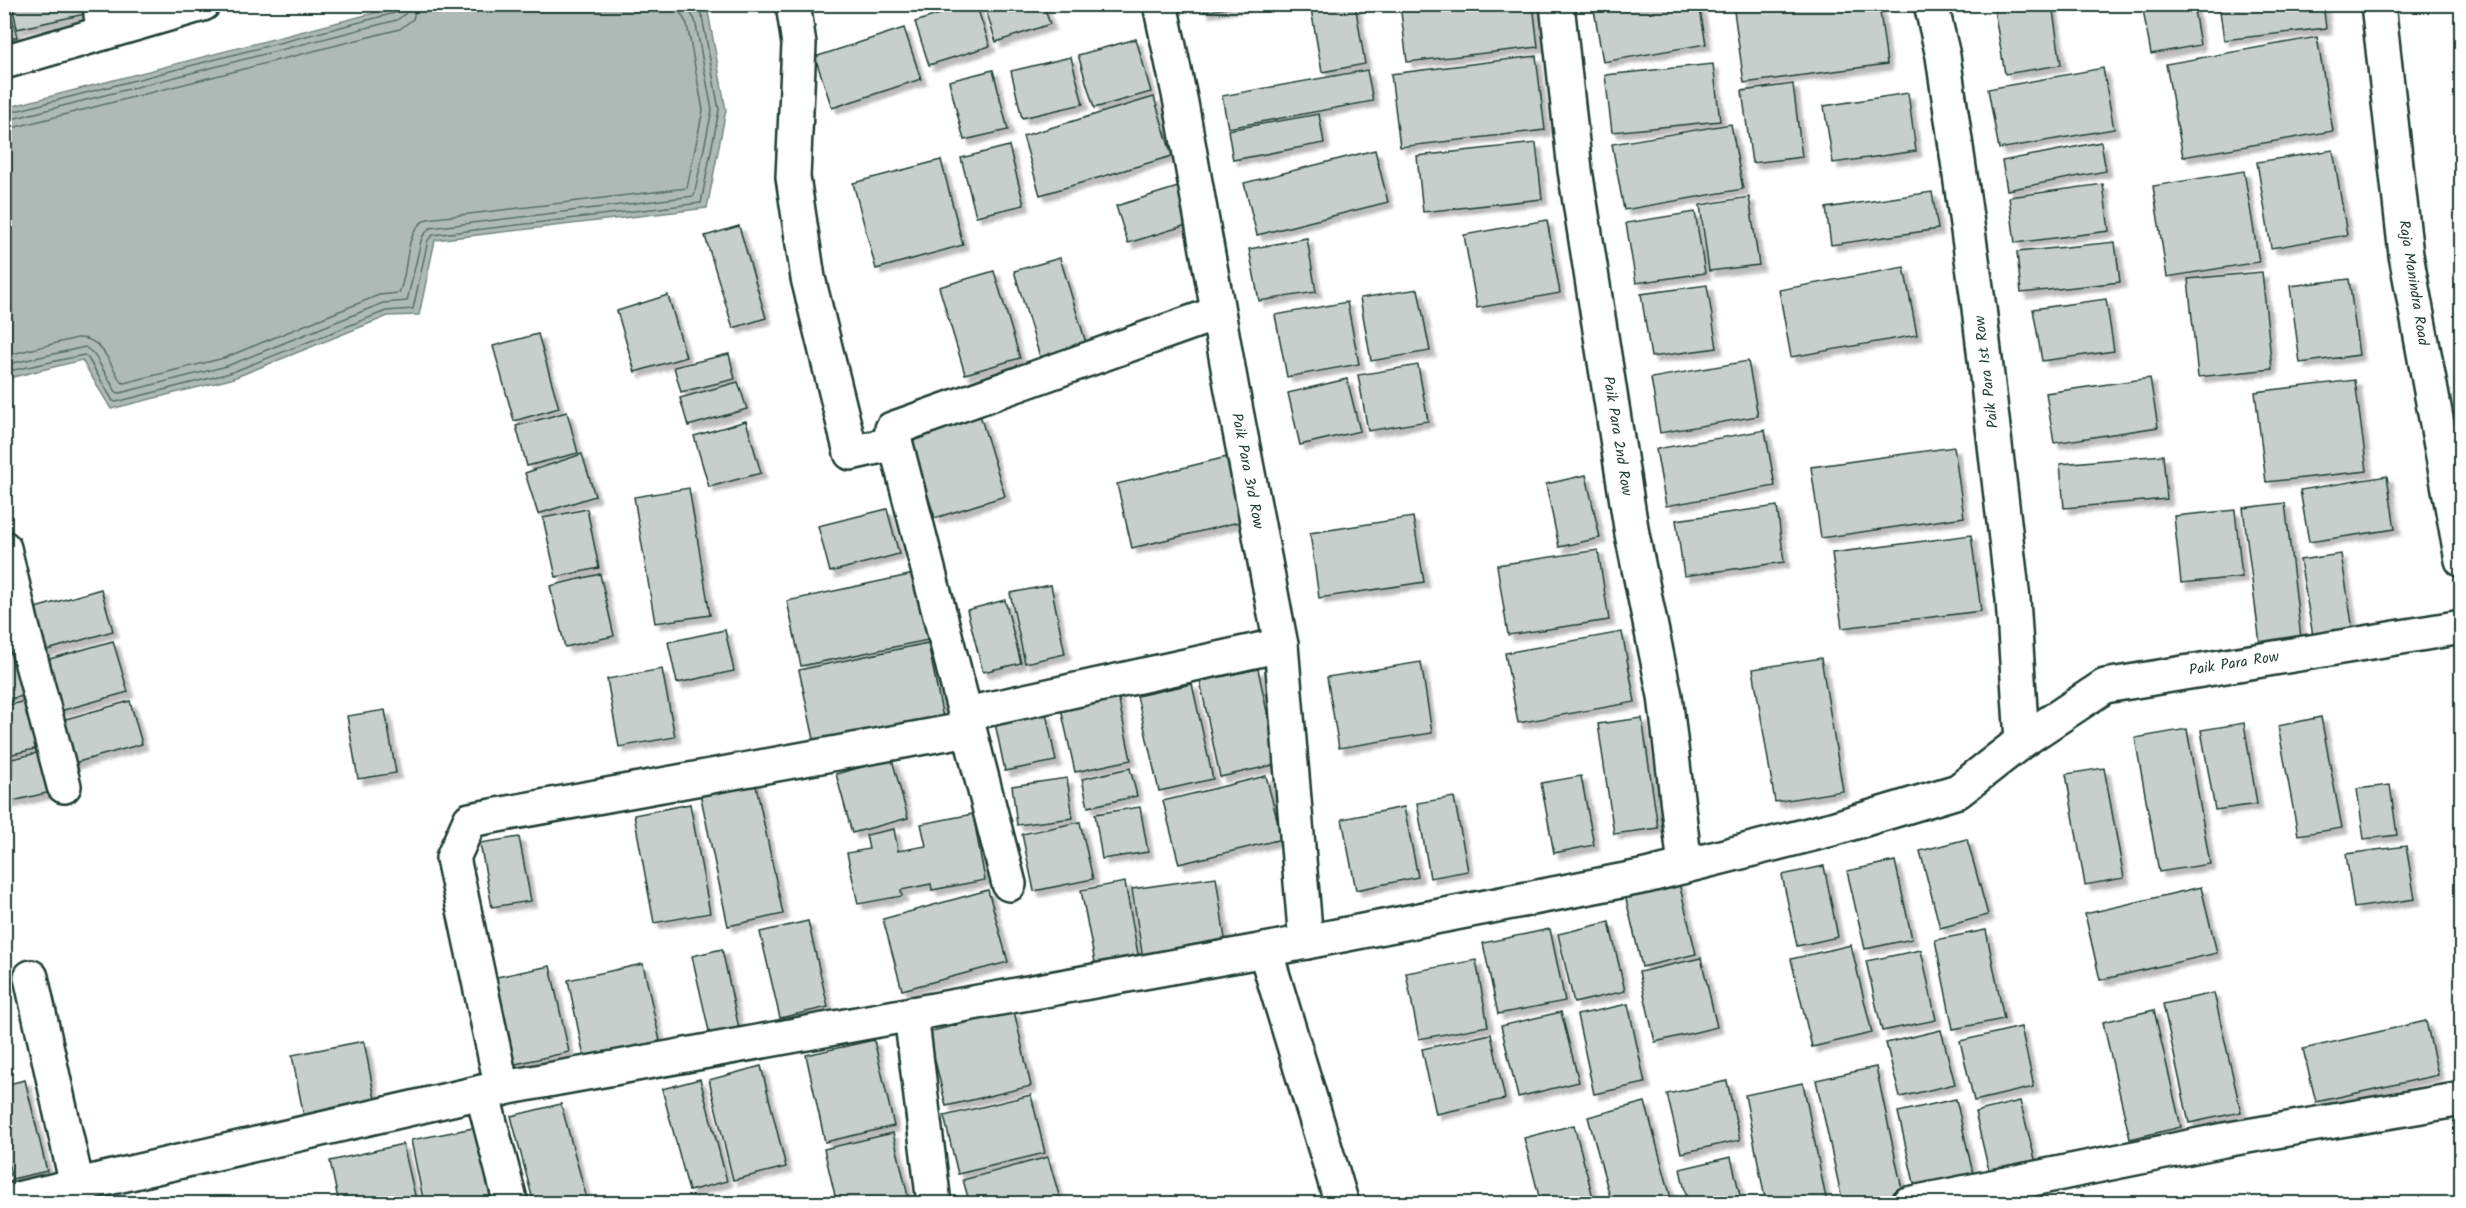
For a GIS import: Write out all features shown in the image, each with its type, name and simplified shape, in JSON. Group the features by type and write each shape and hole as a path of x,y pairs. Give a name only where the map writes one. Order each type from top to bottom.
{"street":[{"path":"4,62 101,19 203,4"},
{"path":"792,4 799,44 793,177 808,278 851,453 895,443"},
{"name":"Paik Para 3rd Row","path":"1160,4 1181,103 1281,645 1306,942"},
{"name":"Paik Para 2nd Row","path":"1557,4 1575,170 1632,534 1665,696 1685,866"},
{"name":"Paik Para 1st Row","path":"1931,4 1943,57 1979,308 2013,600 2022,741"},
{"name":"Raja Manindra Road","path":"2378,4 2406,255 2462,560"},
{"path":"1009,884 892,429 1218,313"},
{"path":"4,548 13,628 64,786"},
{"name":"Paik Para Row","path":"4,1202 79,1194 492,1091 1265,950 1646,876 1832,829 1958,790 2022,741 2105,686 2462,627"},
{"path":"511,1203 453,858 470,820 967,722 1281,645"},
{"path":"1265,950 1342,1203"},
{"path":"30,977 79,1194"},
{"path":"911,1014 934,1203"},
{"path":"1908,1203 2224,1140 2462,1100"}],"water":[{"path":"405,5 700,5 708,12 726,110 707,208 435,240 419,315 388,316 231,379 111,409 82,360 5,379 5,108"}],"building":[{"path":"4,4 8,4 17,37 4,41"},
{"path":"12,4 92,4 94,12 17,29"},
{"path":"976,4 990,46 929,65 915,22"},
{"path":"992,4 1043,4 1050,24 996,42 985,7"},
{"path":"1203,4 1252,4 1204,12"},
{"path":"1355,4 1365,64 1322,72 1311,9"},
{"path":"1400,4 1533,4 1538,47 1407,62"},
{"path":"1593,4 1699,4 1706,44 1603,62"},
{"path":"1733,4 1879,4 1887,64 1744,83"},
{"path":"1993,4 2052,4 2061,65 2005,74"},
{"path":"2142,4 2193,4 2200,45 2151,54"},
{"path":"2219,4 2323,4 2326,28 2224,40"},
{"path":"904,28 921,79 832,108 815,57"},
{"path":"2317,37 2333,131 2183,157 2166,64"},
{"path":"1136,39 1151,92 1094,108 1078,55"},
{"path":"1536,56 1545,130 1400,147 1391,74"},
{"path":"1071,57 1083,104 1022,118 1011,71"},
{"path":"1713,64 1720,121 1612,132 1605,75"},
{"path":"2103,68 2114,129 1999,149 1988,89"},
{"path":"993,70 1008,130 964,140 949,81"},
{"path":"1367,70 1373,101 1228,128 1222,96"},
{"path":"1793,84 1802,157 1752,163 1742,91"},
{"path":"1908,93 1916,151 1833,163 1824,106"},
{"path":"1154,97 1172,156 1040,195 1023,136"},
{"path":"1319,114 1324,143 1233,160 1228,130"},
{"path":"1731,124 1743,189 1624,210 1612,144"},
{"path":"2101,142 2106,171 2007,190 2002,161"},
{"path":"1536,143 1542,199 1423,212 1417,156"},
{"path":"1009,146 1024,205 976,216 961,158"},
{"path":"1375,150 1388,202 1257,235 1244,183"},
{"path":"2333,150 2347,235 2271,248 2257,162"},
{"path":"941,160 963,245 876,269 853,183"},
{"path":"2244,171 2259,262 2167,277 2153,186"},
{"path":"2103,184 2109,231 2015,243 2009,197"},
{"path":"1178,187 1190,224 1128,243 1116,206"},
{"path":"1932,192 1938,229 1831,245 1826,208"},
{"path":"1749,197 1759,265 1709,271 1700,205"},
{"path":"1695,212 1705,273 1636,283 1626,223"},
{"path":"1547,220 1560,293 1477,308 1464,235"},
{"path":"739,226 766,318 733,328 705,236"},
{"path":"1307,238 1316,292 1259,301 1249,249"},
{"path":"2115,242 2120,282 2021,293 2017,252"},
{"path":"1060,258 1086,343 1040,357 1014,271"},
{"path":"1904,267 1917,335 1791,357 1779,290"},
{"path":"994,271 1020,358 965,374 939,287"},
{"path":"2262,272 2272,369 2198,377 2188,279"},
{"path":"2349,279 2359,355 2300,363 2290,286"},
{"path":"1707,285 1717,348 1651,357 1641,294"},
{"path":"1418,289 1430,351 1371,361 1360,298"},
{"path":"668,295 686,357 635,372 617,311"},
{"path":"2106,299 2114,351 2042,361 2033,309"},
{"path":"1347,302 1359,364 1287,377 1275,315"},
{"path":"538,334 559,408 514,421 493,346"},
{"path":"729,354 735,379 681,392 674,367"},
{"path":"1748,361 1758,416 1660,433 1651,378"},
{"path":"1418,365 1428,421 1368,431 1358,375"},
{"path":"2150,378 2158,427 2054,443 2046,393"},
{"path":"1347,379 1360,431 1300,445 1288,393"},
{"path":"2355,380 2367,471 2266,482 2255,392"},
{"path":"738,382 747,409 688,426 680,398"},
{"path":"567,412 578,453 527,466 516,426"},
{"path":"980,415 1005,496 935,518 909,438"},
{"path":"746,421 761,473 709,487 694,436"},
{"path":"1765,430 1775,486 1666,506 1656,449"},
{"path":"1954,447 1964,517 1821,538 1811,467"},
{"path":"582,454 595,496 538,514 525,473"},
{"path":"2163,455 2167,499 2064,508 2060,464"},
{"path":"1231,456 1247,520 1132,548 1117,484"},
{"path":"1586,475 1600,538 1559,547 1546,484"},
{"path":"2387,476 2395,529 2309,542 2300,490"},
{"path":"689,488 710,615 655,623 634,497"},
{"path":"2285,503 2301,638 2260,644 2243,508"},
{"path":"1777,506 1784,562 1684,576 1676,520"},
{"path":"587,509 599,568 556,577 543,518"},
{"path":"887,509 899,554 830,572 818,526"},
{"path":"2235,510 2242,577 2181,583 2174,516"},
{"path":"1413,517 1424,582 1319,598 1310,533"},
{"path":"1971,535 1981,611 1842,628 1832,553"},
{"path":"1598,550 1609,620 1508,635 1497,565"},
{"path":"2341,554 2354,636 2314,642 2300,560"},
{"path":"600,574 614,636 565,647 550,586"},
{"path":"914,574 928,640 801,666 787,601"},
{"path":"1051,585 1065,654 1025,663 1010,593"},
{"path":"101,589 113,631 37,653 25,611"},
{"path":"1005,600 1021,663 983,672 967,610"},
{"path":"725,630 734,671 677,683 668,642"},
{"path":"1622,632 1635,702 1518,723 1505,653"},
{"path":"15,637 29,695 4,700 4,640"},
{"path":"113,641 128,692 53,713 39,662"},
{"path":"928,643 943,718 815,744 799,670"},
{"path":"1821,658 1843,791 1775,802 1753,669"},
{"path":"1421,662 1432,733 1339,748 1327,677"},
{"path":"662,669 675,737 619,747 607,679"},
{"path":"1258,669 1278,764 1220,777 1200,681"},
{"path":"1192,684 1213,779 1159,791 1137,696"},
{"path":"1117,692 1131,760 1075,772 1060,704"},
{"path":"32,700 43,747 4,756 4,706"},
{"path":"130,701 142,744 67,765 55,722"},
{"path":"385,710 396,773 358,779 347,716"},
{"path":"1046,713 1056,761 1005,771 995,723"},
{"path":"2321,717 2342,828 2298,835 2278,726"},
{"path":"1642,718 1658,828 1614,834 1598,724"},
{"path":"2244,723 2257,804 2215,810 2201,730"},
{"path":"2187,729 2210,864 2159,872 2135,738"},
{"path":"45,751 55,791 4,803 4,761"},
{"path":"892,759 908,818 852,833 836,774"},
{"path":"1130,768 1137,796 1088,807 1082,779"},
{"path":"2104,768 2124,878 2085,885 2066,774"},
{"path":"1266,776 1282,839 1179,864 1163,801"},
{"path":"1581,776 1594,845 1554,853 1541,783"},
{"path":"1067,778 1073,818 1017,825 1012,786"},
{"path":"755,781 783,914 728,926 700,793"},
{"path":"2390,785 2397,835 2364,839 2357,789"},
{"path":"1454,797 1468,871 1430,878 1417,803"},
{"path":"690,804 710,913 654,923 634,815"},
{"path":"1140,807 1148,852 1102,859 1095,814"},
{"path":"1404,807 1418,877 1356,890 1342,819"},
{"path":"973,814 985,880 932,890 931,884 901,890 902,896 858,904 847,853 869,849 866,835 894,829 898,851 926,846 921,824"},
{"path":"1080,822 1093,879 1034,891 1022,834"},
{"path":"519,837 531,901 492,907 480,843"},
{"path":"1967,839 1988,915 1940,928 1920,851"},
{"path":"2406,846 2415,899 2354,908 2346,854"},
{"path":"1895,861 1912,939 1865,949 1847,871"},
{"path":"1824,866 1838,937 1797,946 1782,875"},
{"path":"1216,877 1226,946 1143,959 1132,889"},
{"path":"1125,882 1140,965 1097,973 1081,890"},
{"path":"1679,883 1696,954 1642,967 1625,895"},
{"path":"2201,887 2217,953 2100,980 2085,914"},
{"path":"988,890 1008,962 902,990 883,919"},
{"path":"808,921 828,1007 780,1018 760,932"},
{"path":"1609,922 1625,991 1574,1003 1558,934"},
{"path":"1550,929 1565,1001 1498,1014 1483,943"},
{"path":"1986,930 2004,1019 1953,1029 1935,940"},
{"path":"1851,945 1872,1033 1812,1047 1791,959"},
{"path":"722,949 740,1033 711,1040 692,956"},
{"path":"1921,950 1936,1020 1882,1031 1866,961"},
{"path":"1701,958 1717,1027 1655,1042 1639,972"},
{"path":"1476,960 1488,1026 1419,1039 1406,973"},
{"path":"643,964 660,1041 584,1057 568,980"},
{"path":"550,966 569,1052 511,1065 492,978"},
{"path":"2214,993 2241,1112 2189,1123 2163,1004"},
{"path":"1628,1004 1645,1083 1594,1094 1577,1015"},
{"path":"2154,1010 2181,1127 2130,1139 2103,1022"},
{"path":"1014,1011 1031,1086 946,1106 928,1032"},
{"path":"1561,1012 1579,1082 1518,1097 1501,1026"},
{"path":"2426,1021 2438,1075 2316,1102 2303,1049"},
{"path":"2021,1027 2034,1087 1974,1101 1960,1041"},
{"path":"1941,1030 1955,1084 1900,1097 1886,1043"},
{"path":"1491,1034 1505,1099 1436,1114 1422,1049"},
{"path":"874,1040 894,1126 825,1142 806,1055"},
{"path":"364,1041 377,1110 305,1123 292,1055"},
{"path":"761,1066 786,1167 733,1180 709,1080"},
{"path":"1876,1067 1903,1194 1859,1204 1843,1204 1816,1080"},
{"path":"700,1079 727,1181 689,1191 662,1089"},
{"path":"25,1080 47,1171 12,1179 4,1147 4,1085"},
{"path":"1727,1081 1740,1140 1681,1153 1667,1094"},
{"path":"1803,1083 1827,1204 1766,1204 1745,1095"},
{"path":"1031,1095 1045,1153 958,1174 944,1116"},
{"path":"1956,1099 1974,1178 1916,1192 1898,1112"},
{"path":"2020,1101 2036,1163 1990,1175 1975,1112"},
{"path":"1645,1102 1671,1198 1650,1204 1612,1204 1588,1117"},
{"path":"561,1104 588,1203 534,1204 511,1116"},
{"path":"1574,1125 1594,1201 1584,1204 1541,1204 1524,1138"},
{"path":"484,1126 499,1199 478,1204 424,1204 411,1140"},
{"path":"893,1133 908,1196 876,1204 837,1204 824,1149"},
{"path":"403,1144 417,1204 339,1204 330,1161"},
{"path":"1048,1157 1061,1202 970,1204 963,1180"},
{"path":"1731,1157 1742,1204 1688,1204 1680,1169"},
{"path":"756,1199 757,1204 737,1204"}]}
